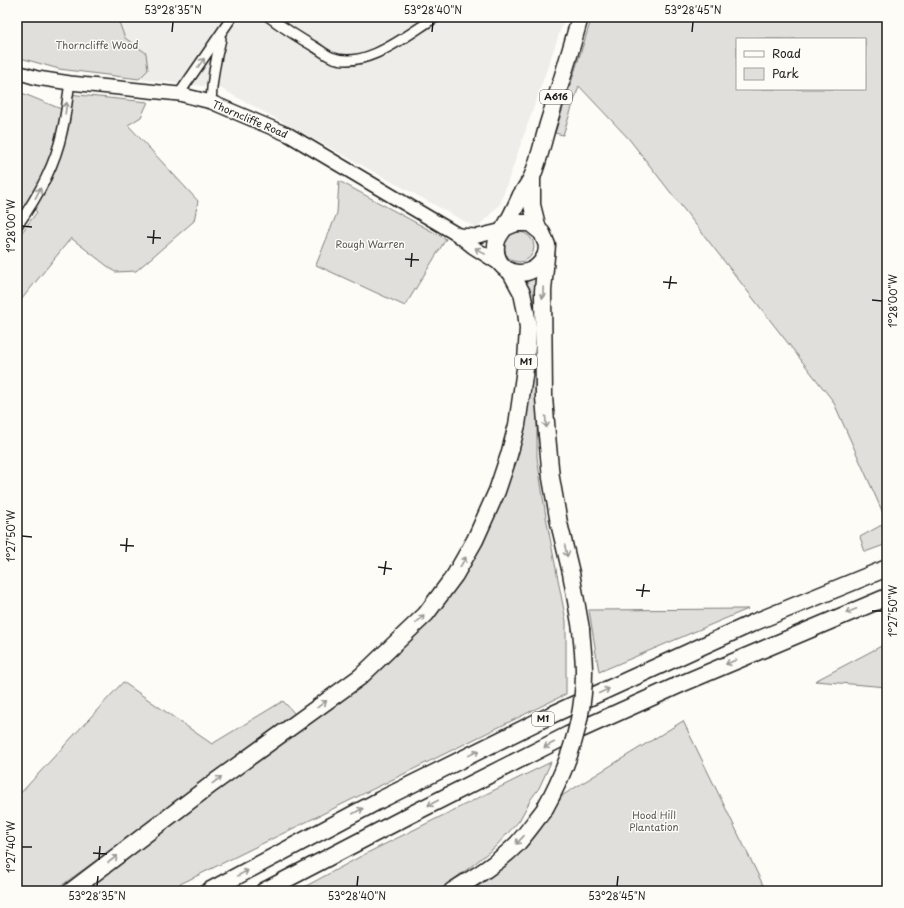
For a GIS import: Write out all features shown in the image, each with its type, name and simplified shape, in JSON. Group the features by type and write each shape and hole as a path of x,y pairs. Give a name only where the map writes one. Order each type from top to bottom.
{"highway":[{"name":"A616","path":"506,268 497,256 496,246 498,237 532,177 580,17"},
{"name":"A616","path":"532,177 532,205 538,228 544,237 546,254"},
{"path":"503,229 521,222 531,224 538,228"},
{"path":"506,268 519,273 527,273 535,269 546,254"},
{"name":"M1","path":"452,891 478,875 517,844 531,828 544,810 566,767 581,714 584,672 581,629 571,573 559,524 548,450 544,397 543,291 546,254"},
{"name":"M1","path":"71,891 212,784 360,677 426,614 455,575 475,540 497,491 517,425 526,362 528,328 522,293 506,268"},
{"name":"M1","path":"209,891 380,800 549,716 754,622 887,568"},
{"name":"M1","path":"264,891 415,812 568,735 723,666 887,597"}],"street":[{"path":"179,94 232,17"},
{"path":"269,17 291,33 331,57 343,60 358,60 372,56 436,17"},
{"path":"211,102 214,63 222,31"},
{"name":"Thorncliffe Road","path":"17,72 37,78 70,83 179,94 211,102 289,135 458,235 473,247 506,268"},
{"path":"17,226 31,206 54,161 62,133 70,83"},
{"name":"Thorncliffe Road","path":"458,235 478,236 503,229"}],"shaded area":[{"path":"117,17 565,17 500,204 477,228 220,88 139,79 148,70 146,54 125,38"}],"green space":[{"name":"Thorncliffe Wood","path":"17,17 117,17 125,38 146,53 148,70 139,79 59,69 17,57"},
{"path":"592,17 887,17 887,522 833,401 629,139 579,86 563,135 555,133"},
{"path":"17,91 66,111 68,94 148,102 141,117 128,125 198,201 194,221 136,271 115,272 71,238 17,305 17,239 37,212 31,206 17,200"},
{"name":"Rough Warren","path":"339,181 446,239 405,306 316,265 337,213"},
{"path":"519,232 530,236 534,247 530,258 519,262 508,258 504,247 508,236"},
{"path":"537,277 537,457 546,517 566,621 566,694 166,891 77,891 425,625 449,597 473,558 499,505 510,478 519,447 525,282"},
{"path":"887,522 887,544 865,552 860,537"},
{"path":"748,609 599,672 589,610"},
{"path":"887,643 887,687 815,681"},
{"path":"123,682 212,744 283,701 296,715 54,891 17,891 17,797"},
{"name":"Hood Hill Plantation","path":"683,721 766,891 472,891 502,868 525,847 545,822 563,795"},
{"path":"551,762 539,788 519,821 495,847 442,888 435,891 297,891 367,853"}]}
